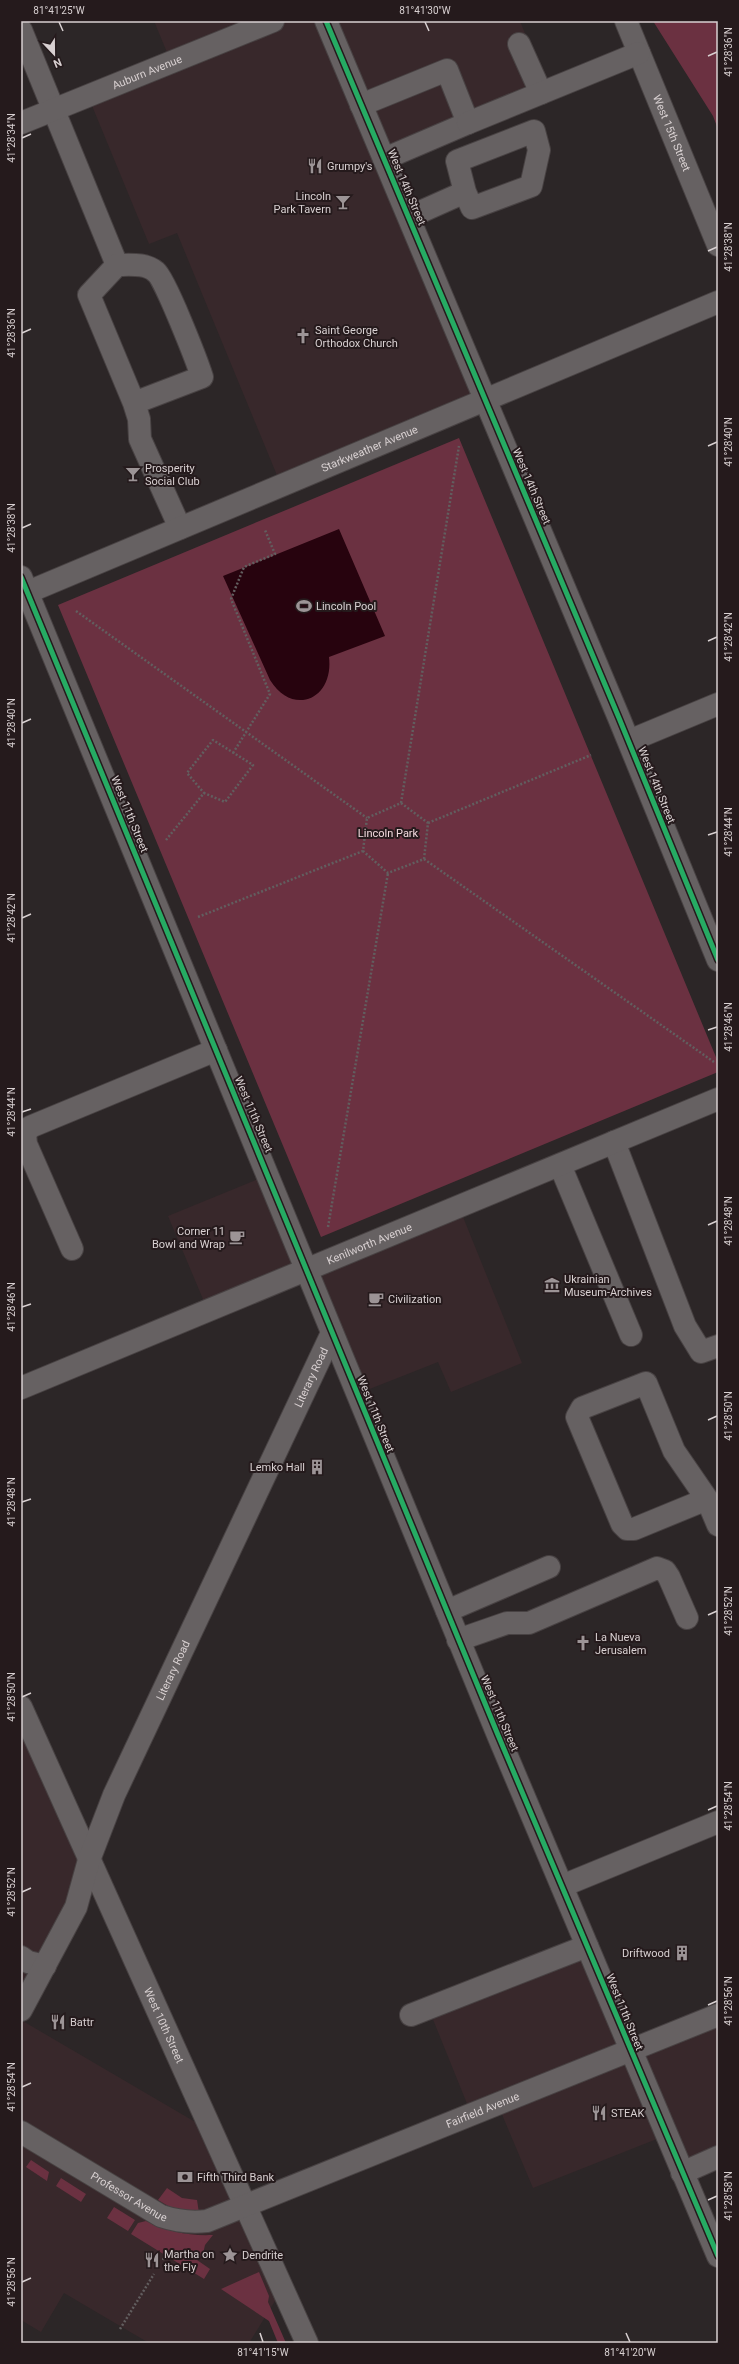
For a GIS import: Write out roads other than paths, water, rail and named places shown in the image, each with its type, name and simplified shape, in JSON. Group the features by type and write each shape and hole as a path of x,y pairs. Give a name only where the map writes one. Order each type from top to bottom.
{"street":[{"name":"Auburn Avenue","path":"21,123 273,21"},
{"name":"West 14th Street","path":"326,21 485,398 718,960"},
{"name":"West 15th Street","path":"626,21 718,245"},
{"path":"21,30 117,265"},
{"path":"519,44 541,93"},
{"path":"384,159 639,53"},
{"path":"361,105 447,70 468,123"},
{"path":"408,217 469,200 531,186 539,150 534,130 457,161 469,200"},
{"path":"134,403 202,377 191,345 158,272 145,266 117,265 89,295 134,403 139,419 140,439 180,528"},
{"name":"Starkweather Avenue","path":"23,588 180,528 485,398 718,302"},
{"name":"West 11th Street","path":"23,588 307,1270 458,1640 630,2051 718,2256"},
{"path":"628,741 718,704"},
{"path":"72,1249 26,1144 25,1134 30,1127 216,1050"},
{"name":"Kenilworth Avenue","path":"21,1388 718,1099"},
{"path":"614,1142 685,1326 701,1352 718,1346"},
{"path":"560,1165 631,1335"},
{"name":"Literary Road","path":"21,2010 76,1907 88,1860 114,1795 332,1333"},
{"path":"707,1499 634,1529 627,1529 622,1524 577,1417 582,1408 646,1383 674,1451 707,1499 718,1525"},
{"path":"446,1611 548,1567"},
{"path":"458,1640 507,1623 529,1623 657,1568 665,1571 669,1576 687,1618"},
{"name":"West 10th Street","path":"22,1709 88,1860 247,2206 307,2343"},
{"path":"562,1886 718,1822"},
{"path":"411,2015 587,1946"},
{"path":"21,1957 28,1962 45,1966"},
{"name":"Fairfield Avenue","path":"247,2206 718,2015"},
{"name":"Professor Avenue","path":"21,2132 161,2216 176,2221 194,2223 207,2221 247,2206"},
{"path":"682,2173 718,2158"}],"place":[{"name":"Grumpy's","path":"315,166"},
{"name":"Lincoln Park Tavern","path":"343,202"},
{"name":"Saint George Orthodox Church","path":"303,336"},
{"name":"Prosperity Social Club","path":"133,474"},
{"name":"Lincoln Pool","path":"304,606"},
{"name":"Corner 11 Bowl and Wrap","path":"237,1237"},
{"name":"Ukrainian Museum-Archives","path":"552,1285"},
{"name":"Civilization","path":"376,1299"},
{"name":"Lemko Hall","path":"317,1467"},
{"name":"La Nueva Jerusalem","path":"583,1643"},
{"name":"Driftwood","path":"682,1953"},
{"name":"Battr","path":"58,2022"},
{"name":"STEAK","path":"599,2113"},
{"name":"Fifth Third Bank","path":"185,2177"},
{"name":"Dendrite","path":"230,2255"},
{"name":"Martha on the Fly","path":"152,2260"}],"park label":[{"name":"Lincoln Park","path":"388,833"}]}
